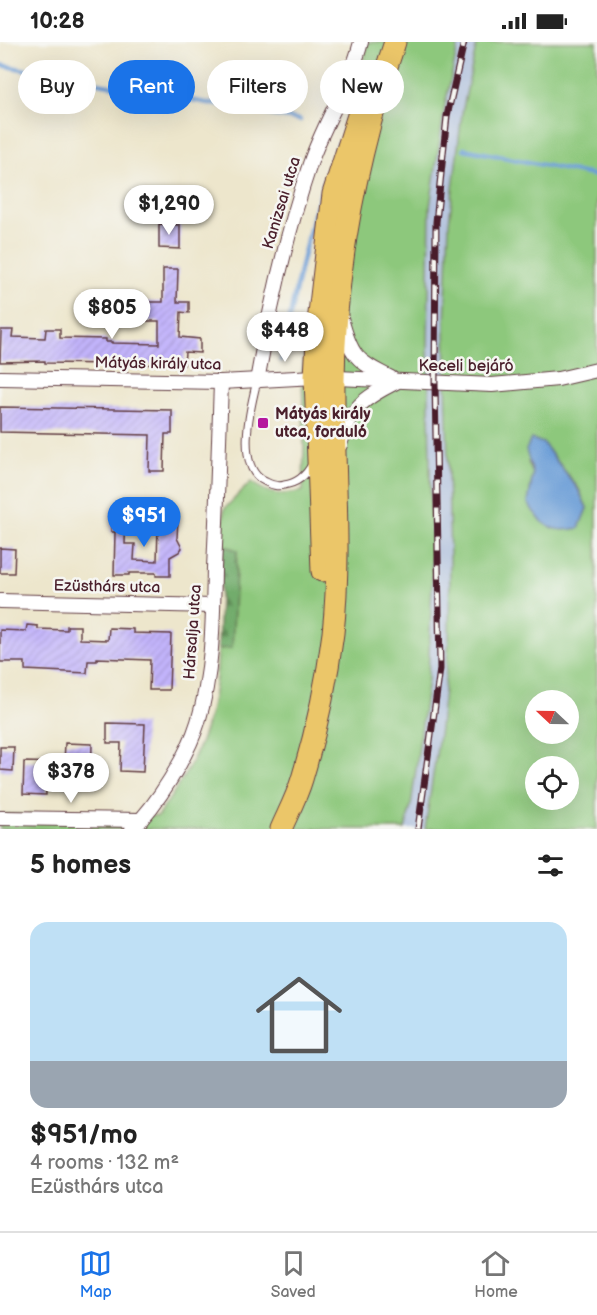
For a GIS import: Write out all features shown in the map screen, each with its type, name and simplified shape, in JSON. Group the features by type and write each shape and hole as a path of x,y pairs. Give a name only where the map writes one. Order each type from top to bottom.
{"main road":[{"path":"281,829 302,780 322,698 333,632 336,567 327,455 322,279 333,194 349,141 387,42"},
{"path":"324,377 339,308 343,258 357,172 370,119 395,42"}],"street":[{"name":"Kanizsai utca","path":"257,381 269,312 288,234 310,161 344,87 361,42"},
{"path":"339,308 351,349 362,363 398,381"},
{"name":"Keceli bejáró","path":"324,377 492,385 558,379 597,370"},
{"name":"Mátyás király utca","path":"0,378 221,382 324,377"},
{"path":"327,455 357,406 371,395 398,381"},
{"name":"Hársalja utca","path":"136,825 180,764 198,723 208,678 213,606 221,382"},
{"name":"Ezüsthárs utca","path":"0,601 213,606"},
{"path":"0,818 136,825"}],"lane":[{"path":"257,381 247,418 246,441 250,465 261,480 278,487 294,483 327,455"}],"shaded area":[{"path":"459,42 477,42 462,113 449,223 445,325 450,562 449,641 440,728 425,829 405,829 411,806 428,679 430,207 445,104"}],"green space":[{"path":"368,42 459,42 445,105 430,207 428,347 432,583 428,679 411,806 405,829 0,829 0,814 158,816 195,755 210,711 216,680 218,649 231,647 237,551 222,545 224,509 251,482 276,494 303,491 302,372 322,214 336,158 353,114 404,114 404,60 364,60"},
{"path":"477,42 597,42 597,829 425,829 440,728 449,641 450,562 445,325 449,223 462,113","holes":["543,443 579,489 587,508 579,528 561,530 549,526 528,503 533,474 528,462"]},
{"path":"222,545 237,550 232,648 218,649"}],"water":[{"path":"531,439 543,443 578,489 587,508 579,528 555,529 543,523 528,503 533,474 526,450"}],"building":[{"path":"159,224 180,225 180,249 159,248"},
{"path":"163,269 178,269 177,302 189,302 189,313 181,312 180,337 200,339 200,353 185,352 184,365 0,362 1,330 13,330 12,337 45,338 46,329 60,329 60,338 106,339 106,342 112,343 159,344 159,321 146,321 147,302 163,302"},
{"path":"0,407 172,410 172,434 165,434 164,471 149,471 150,435 0,432"},
{"path":"112,507 126,507 125,544 135,544 134,560 157,561 158,527 163,527 163,519 178,519 177,538 182,548 170,557 170,576 156,576 156,573 114,575 115,532 111,532"},
{"path":"0,548 15,549 14,573 0,573"},
{"path":"27,625 38,626 38,629 67,630 67,626 80,626 80,639 108,640 109,628 133,629 133,633 171,634 169,690 149,690 150,660 97,658 97,661 88,661 87,673 25,670 25,662 0,662 0,630 26,631"},
{"path":"107,723 145,724 143,772 120,771 121,743 107,743"},
{"path":"65,743 92,744 91,780 80,780 80,785 46,786 46,795 23,794 24,762 64,763"},
{"path":"0,747 14,747 13,771 0,770"}],"waterway":[{"path":"0,65 300,120"},
{"path":"281,360 312,223 339,143"},
{"path":"464,149 597,176"}],"railway":[{"path":"418,829 440,669 435,384 436,222 447,116 464,42"}],"place":[{"name":"Mátyás király utca, forduló","path":"263,423"}]}
